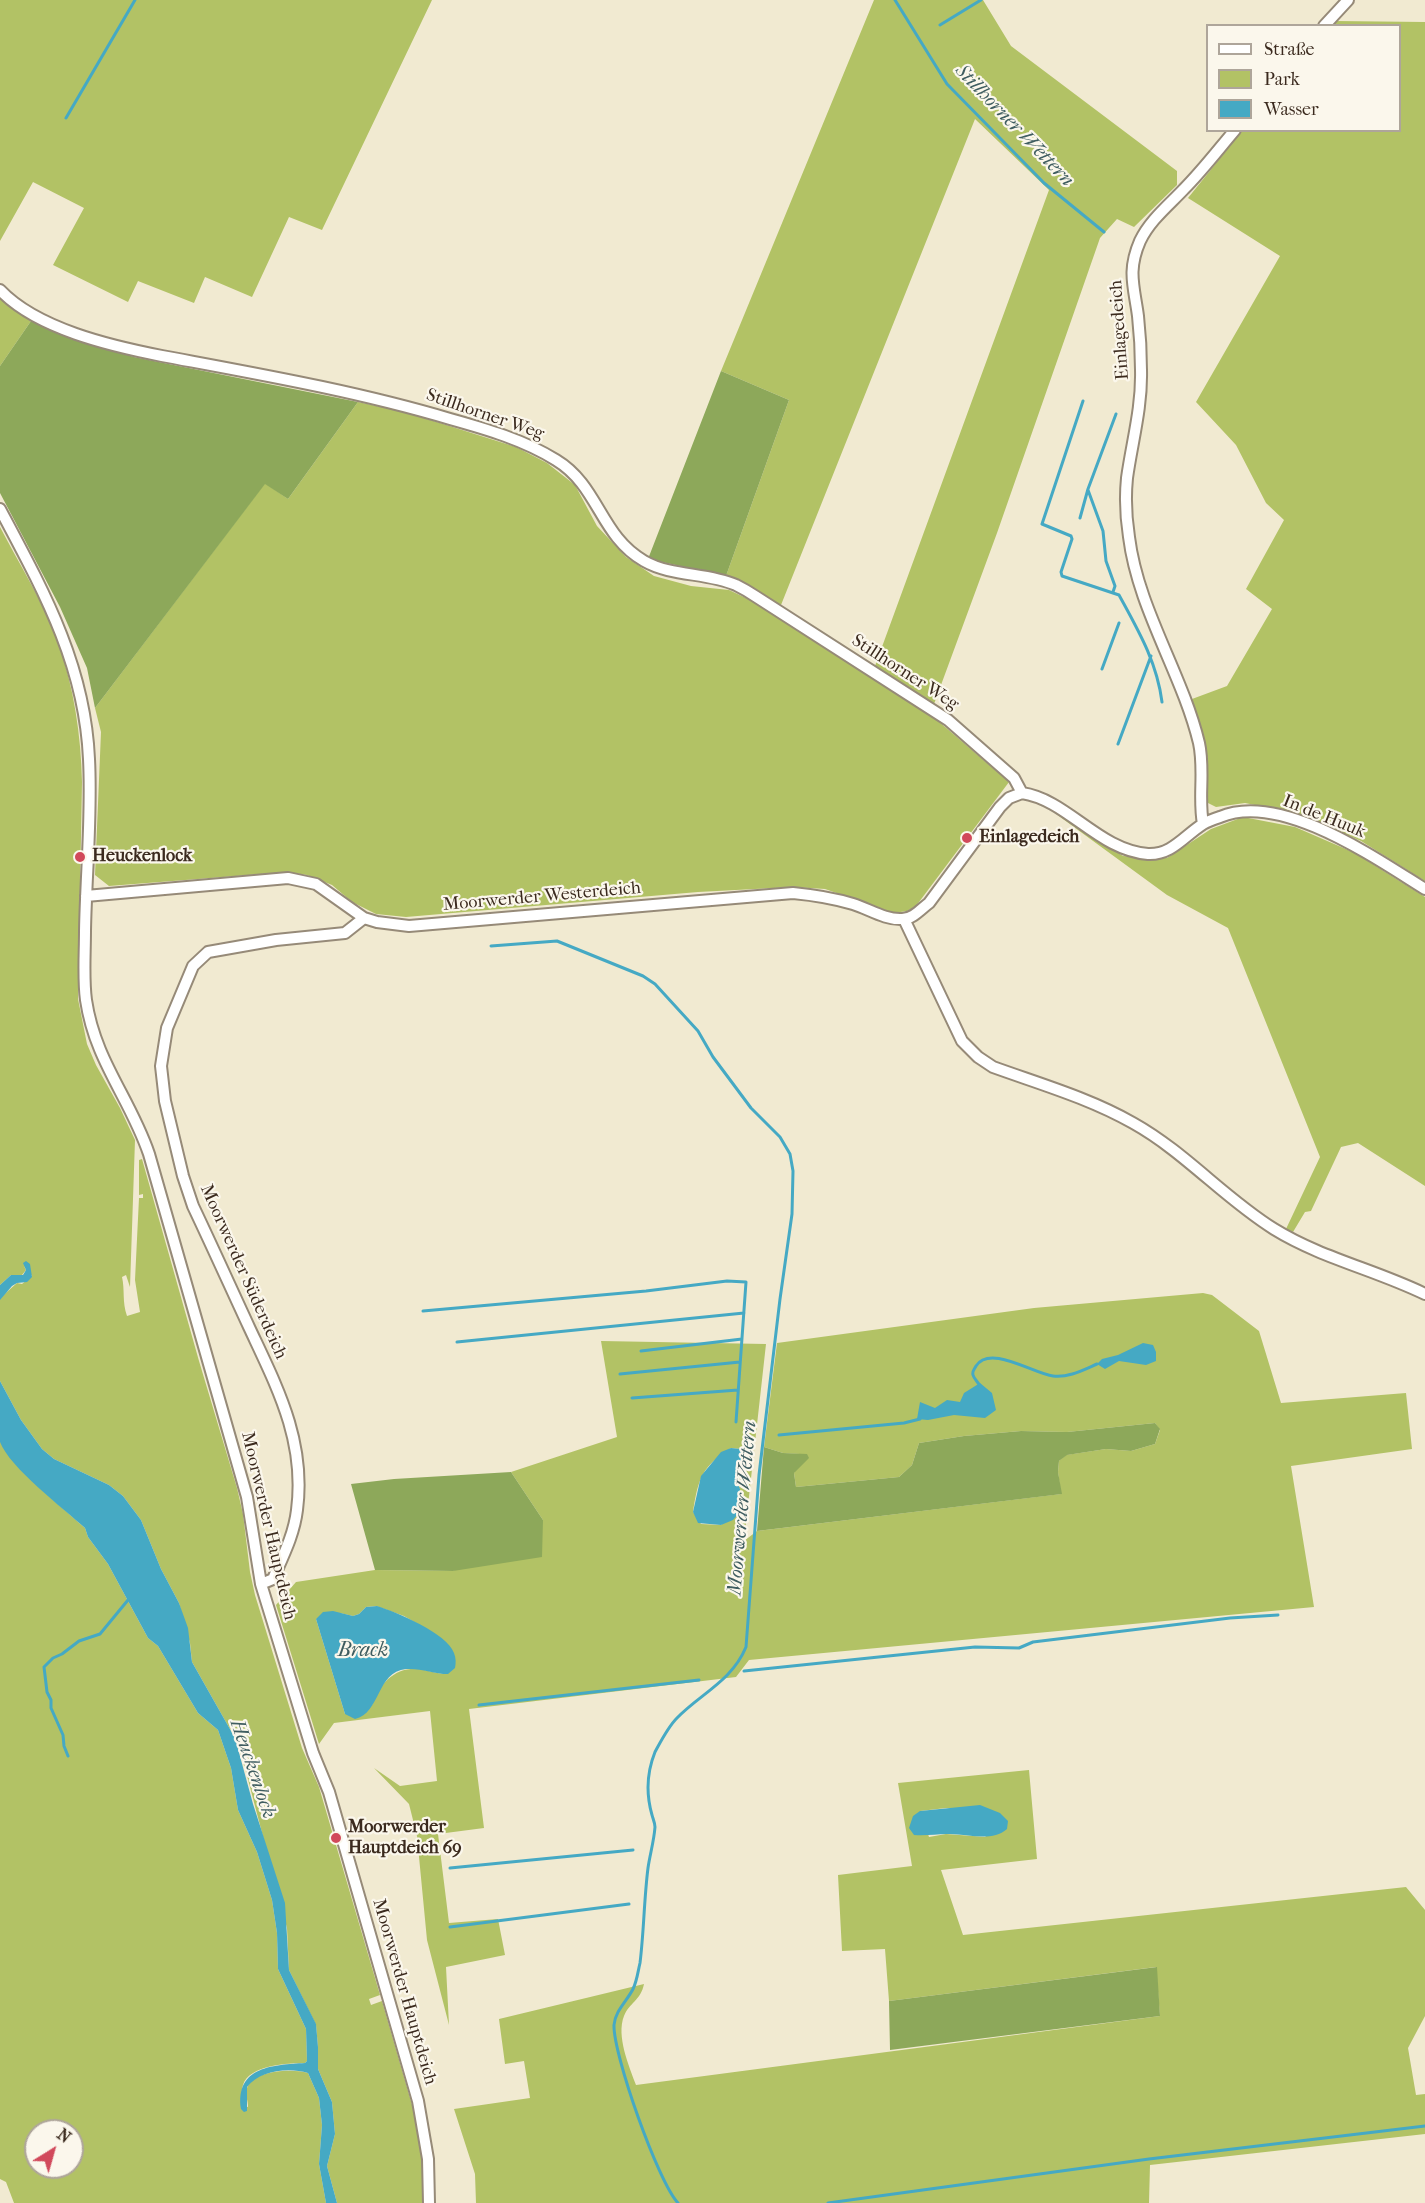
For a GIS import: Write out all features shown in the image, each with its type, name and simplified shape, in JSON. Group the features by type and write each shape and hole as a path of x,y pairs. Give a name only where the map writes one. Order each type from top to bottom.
{"street":[{"path":"1326,24 1348,0"},
{"name":"Einlagedeich","path":"1203,824 1200,811 1202,763 1199,744 1184,695 1142,589 1129,538 1126,486 1140,413 1142,371 1138,317 1131,281 1138,247 1146,231 1233,132"},
{"name":"Stillhorner Weg","path":"0,290 17,304 68,330 135,350 406,406 491,431 554,458 580,478 606,524 630,552 670,572 735,585 755,596 948,720 1014,778 1022,793"},
{"name":"Moorwerder Hauptdeich","path":"0,509 56,618 81,694 89,759 86,998 95,1040 108,1070 135,1119 149,1154 247,1497 261,1584 313,1753 329,1792 418,2101 428,2159 429,2203"},
{"path":"1203,824 1166,852 1150,854 1127,850 1102,838 1048,802 1035,795 1022,793 1009,798 1000,807 929,903 918,913 904,919 962,1041 978,1057 993,1067 1096,1105 1134,1123 1192,1164 1246,1211 1276,1231 1425,1294"},
{"name":"In de Huuk","path":"1203,824 1222,815 1246,811 1270,813 1297,820 1358,847 1425,889"},
{"path":"86,896 288,878 316,884 364,918"},
{"name":"Moorwerder Westerdeich","path":"364,918 376,922 409,926 794,893 824,896 854,904 890,918 904,919"},
{"name":"Moorwerder Süderdeich","path":"261,1584 273,1579 295,1524 299,1492 297,1451 292,1427 276,1384 193,1206 183,1176 165,1101 161,1066 167,1028 193,966 208,952 276,940 345,933 364,918"}],"green space":[{"path":"0,0 432,0 322,230 289,217 252,297 205,277 194,303 138,281 128,302 53,265 84,208 33,182 0,241"},
{"path":"874,0 983,0 1011,46 1177,171 1177,185 1134,227 1117,219 1100,238 997,533 934,704 875,666 1049,190 975,119 781,605 726,576 789,400 721,371"},
{"path":"1335,21 1425,22 1425,881 1361,841 1299,814 1245,803 1216,807 1208,803 1208,760 1192,699 1227,686 1272,609 1246,589 1284,520 1266,503 1236,445 1196,402 1280,256 1188,198 1241,132 1401,132 1401,24 1331,24"},
{"path":"0,299 31,321 0,366"},
{"path":"31,321 134,357 358,402 288,499 265,484 95,708 87,668 60,607 0,493 0,366"},
{"path":"721,371 789,400 726,576 648,559"},
{"path":"358,402 405,412 516,447 547,463 575,485 597,526 626,557 654,576 691,586 729,590 765,607 930,714 1009,782 916,906 907,911 894,913 825,889 793,887 698,892 406,917 376,914 352,902 332,885 307,875 287,872 109,886 95,875 101,732 95,708 265,483 288,499"},
{"path":"0,527 52,627 64,659 76,712 82,782 78,999 87,1044 135,1140 130,1287 126,1275 122,1277 125,1311 127,1316 140,1312 135,1280 139,1198 143,1198 143,1194 139,1195 139,1160 142,1159 237,1488 255,1595 302,1748 319,1787 380,1995 369,1999 371,2005 382,2001 415,2115 421,2147 424,2203 337,2203 327,2166 335,2134 332,2102 318,2069 316,2025 289,1970 287,1928 235,1738 192,1662 190,1643 179,1603 161,1569 141,1520 123,1496 109,1485 54,1459 42,1449 21,1420 0,1381 0,1298 17,1283 22,1284 32,1276 24,1266 26,1270 22,1275 11,1275 0,1285"},
{"path":"1052,811 1123,856 1167,858 1211,829 1243,817 1295,827 1355,853 1425,897 1425,1186 1358,1143 1341,1147 1311,1211 1305,1212 1293,1232 1286,1229 1320,1157 1228,928 1167,895"},
{"path":"1203,1293 1212,1295 1259,1331 1281,1403 1406,1393 1412,1449 1291,1466 1314,1607 749,1660 736,1677 469,1709 484,1828 438,1834 449,1923 498,1919 505,1955 446,1967 449,2025 427,1940 417,1836 409,1804 374,1768 400,1786 437,1781 430,1711 334,1723 319,1744 276,1605 296,1582 375,1570 453,1571 543,1520 511,1472 617,1437 601,1341 766,1344 744,1541 757,1531 1061,1494 1059,1461 1066,1455 1106,1449 1131,1451 1155,1444 1160,1430 1155,1423 1067,1432 1021,1431 919,1443 912,1465 899,1477 796,1487 794,1473 800,1454 783,1453 764,1447 777,1343 1034,1308","holes":["731,1448 741,1449 744,1465 736,1480 741,1492 740,1507 721,1525 701,1524 693,1512 703,1474 714,1461","376,1606 404,1616 428,1630 448,1674 420,1669 403,1670 384,1683 372,1705 345,1714 316,1619 340,1613 353,1616 366,1607"]},
{"path":"1155,1423 1160,1429 1155,1444 1131,1451 1106,1449 1067,1455 1059,1461 1058,1472 1062,1494 757,1531 764,1447 783,1453 807,1454 809,1458 794,1473 796,1487 899,1477 912,1465 919,1443 1021,1431 1067,1432"},
{"path":"0,1441 29,1476 85,1528 88,1537 108,1564 148,1638 158,1646 198,1713 218,1730 231,1768 238,1810 257,1852 272,1900 277,1933 278,1969 306,2029 307,2061 270,2066 253,2073 243,2085 241,2105 248,2107 247,2088 257,2077 283,2071 308,2073 319,2098 322,2125 319,2164 326,2203 14,2203 6,2182 0,2179"},
{"path":"511,1472 543,1520 542,1557 453,1571 375,1570 351,1484"},
{"path":"1029,1770 1037,1859 941,1870 963,1935 1406,1887 1425,1910 1425,2016 1408,2048 1416,2095 1425,2094 1425,2134 1150,2165 1149,2203 476,2203 475,2174 454,2109 530,2098 524,2061 505,2064 499,2019 644,1984 640,1994 626,2012 622,2024 624,2051 636,2085 1160,2016 1156,1967 889,2001 885,1949 842,1951 838,1875 912,1866 898,1783","holes":["961,1808 986,1837 946,1834 929,1837 920,1811"]},
{"path":"1157,1967 1160,2016 890,2050 889,2001"}],"water":[{"path":"26,1261 30,1264 32,1277 27,1282 12,1286 0,1300 0,1285 11,1275 23,1275 26,1270 23,1263"},
{"path":"1143,1343 1153,1345 1156,1361 1146,1365 1119,1361 1105,1369 1097,1364 1102,1359 1118,1355"},
{"name":"Heuckenlock","path":"0,1381 21,1420 42,1449 54,1459 109,1485 123,1496 141,1520 188,1628 192,1662 235,1738 253,1804 285,1903 289,1970 316,2024 318,2069 332,2102 335,2134 327,2166 337,2203 326,2203 319,2164 322,2125 319,2098 308,2073 284,2070 259,2077 247,2087 247,2111 244,2112 241,2109 244,2084 250,2076 270,2067 307,2061 306,2029 278,1969 277,1933 272,1900 257,1852 238,1810 231,1768 218,1730 198,1713 158,1646 148,1638 108,1564 88,1537 85,1528 25,1475 6,1452 0,1442"},
{"path":"980,1383 992,1393 996,1410 985,1418 954,1415 928,1420 917,1419 920,1402 935,1408 947,1400 960,1402 964,1393"},
{"path":"731,1448 741,1449 745,1453 744,1465 736,1480 740,1489 738,1514 733,1520 721,1525 698,1523 693,1512 701,1476 721,1452"},
{"name":"Brack","path":"377,1606 408,1618 442,1638 454,1653 455,1668 448,1674 412,1669 396,1672 389,1677 370,1709 355,1719 345,1714 316,1619 323,1612 333,1611 353,1616 366,1607"},
{"path":"980,1805 1000,1813 1008,1821 1007,1829 994,1836 978,1836 914,1835 909,1828 913,1816 920,1811"}],"waterway":[{"path":"66,118 135,0"},
{"name":"Stillhorner Wettern","path":"895,0 947,84 1044,183 1104,232"},
{"path":"940,25 981,0"},
{"path":"1083,401 1042,524 1071,536 1061,572 1062,576 1119,595 1151,660 1162,702"},
{"path":"1080,518 1088,489 1116,414"},
{"path":"1088,490 1103,531 1106,561 1115,586 1113,592"},
{"path":"1102,669 1119,623"},
{"path":"1118,744 1151,656"},
{"name":"Moorwerder Wettern","path":"491,946 557,941 643,976 655,984 698,1031 713,1057 751,1108 780,1137 790,1154 793,1171 792,1214 759,1475 746,1647 733,1669 674,1722 662,1739 652,1760 648,1791 655,1827 648,1868 640,1963 634,1986 619,2011 614,2025 621,2062 638,2117 659,2170 669,2191 678,2203"},
{"path":"423,1311 646,1291 727,1281 746,1282 736,1422"},
{"path":"457,1342 744,1313"},
{"path":"641,1351 742,1339"},
{"path":"980,1386 973,1371 983,1360 991,1358 1013,1362 1053,1376 1070,1375 1097,1364"},
{"path":"620,1374 740,1362"},
{"path":"632,1398 738,1390"},
{"path":"779,1435 904,1423 920,1419"},
{"path":"68,1756 63,1735 51,1708 44,1667 53,1658 79,1641 100,1634 128,1600"},
{"path":"744,1671 975,1647 1019,1648 1033,1642 1230,1618 1278,1615"},
{"path":"479,1705 699,1680"},
{"path":"450,1868 633,1850"},
{"path":"450,1927 629,1904"},
{"path":"828,2203 1149,2159 1425,2126"}],"place":[{"name":"Einlagedeich","path":"967,838"},
{"name":"Heuckenlock","path":"80,857"},
{"name":"Moorwerder Hauptdeich 69","path":"336,1838"}]}
